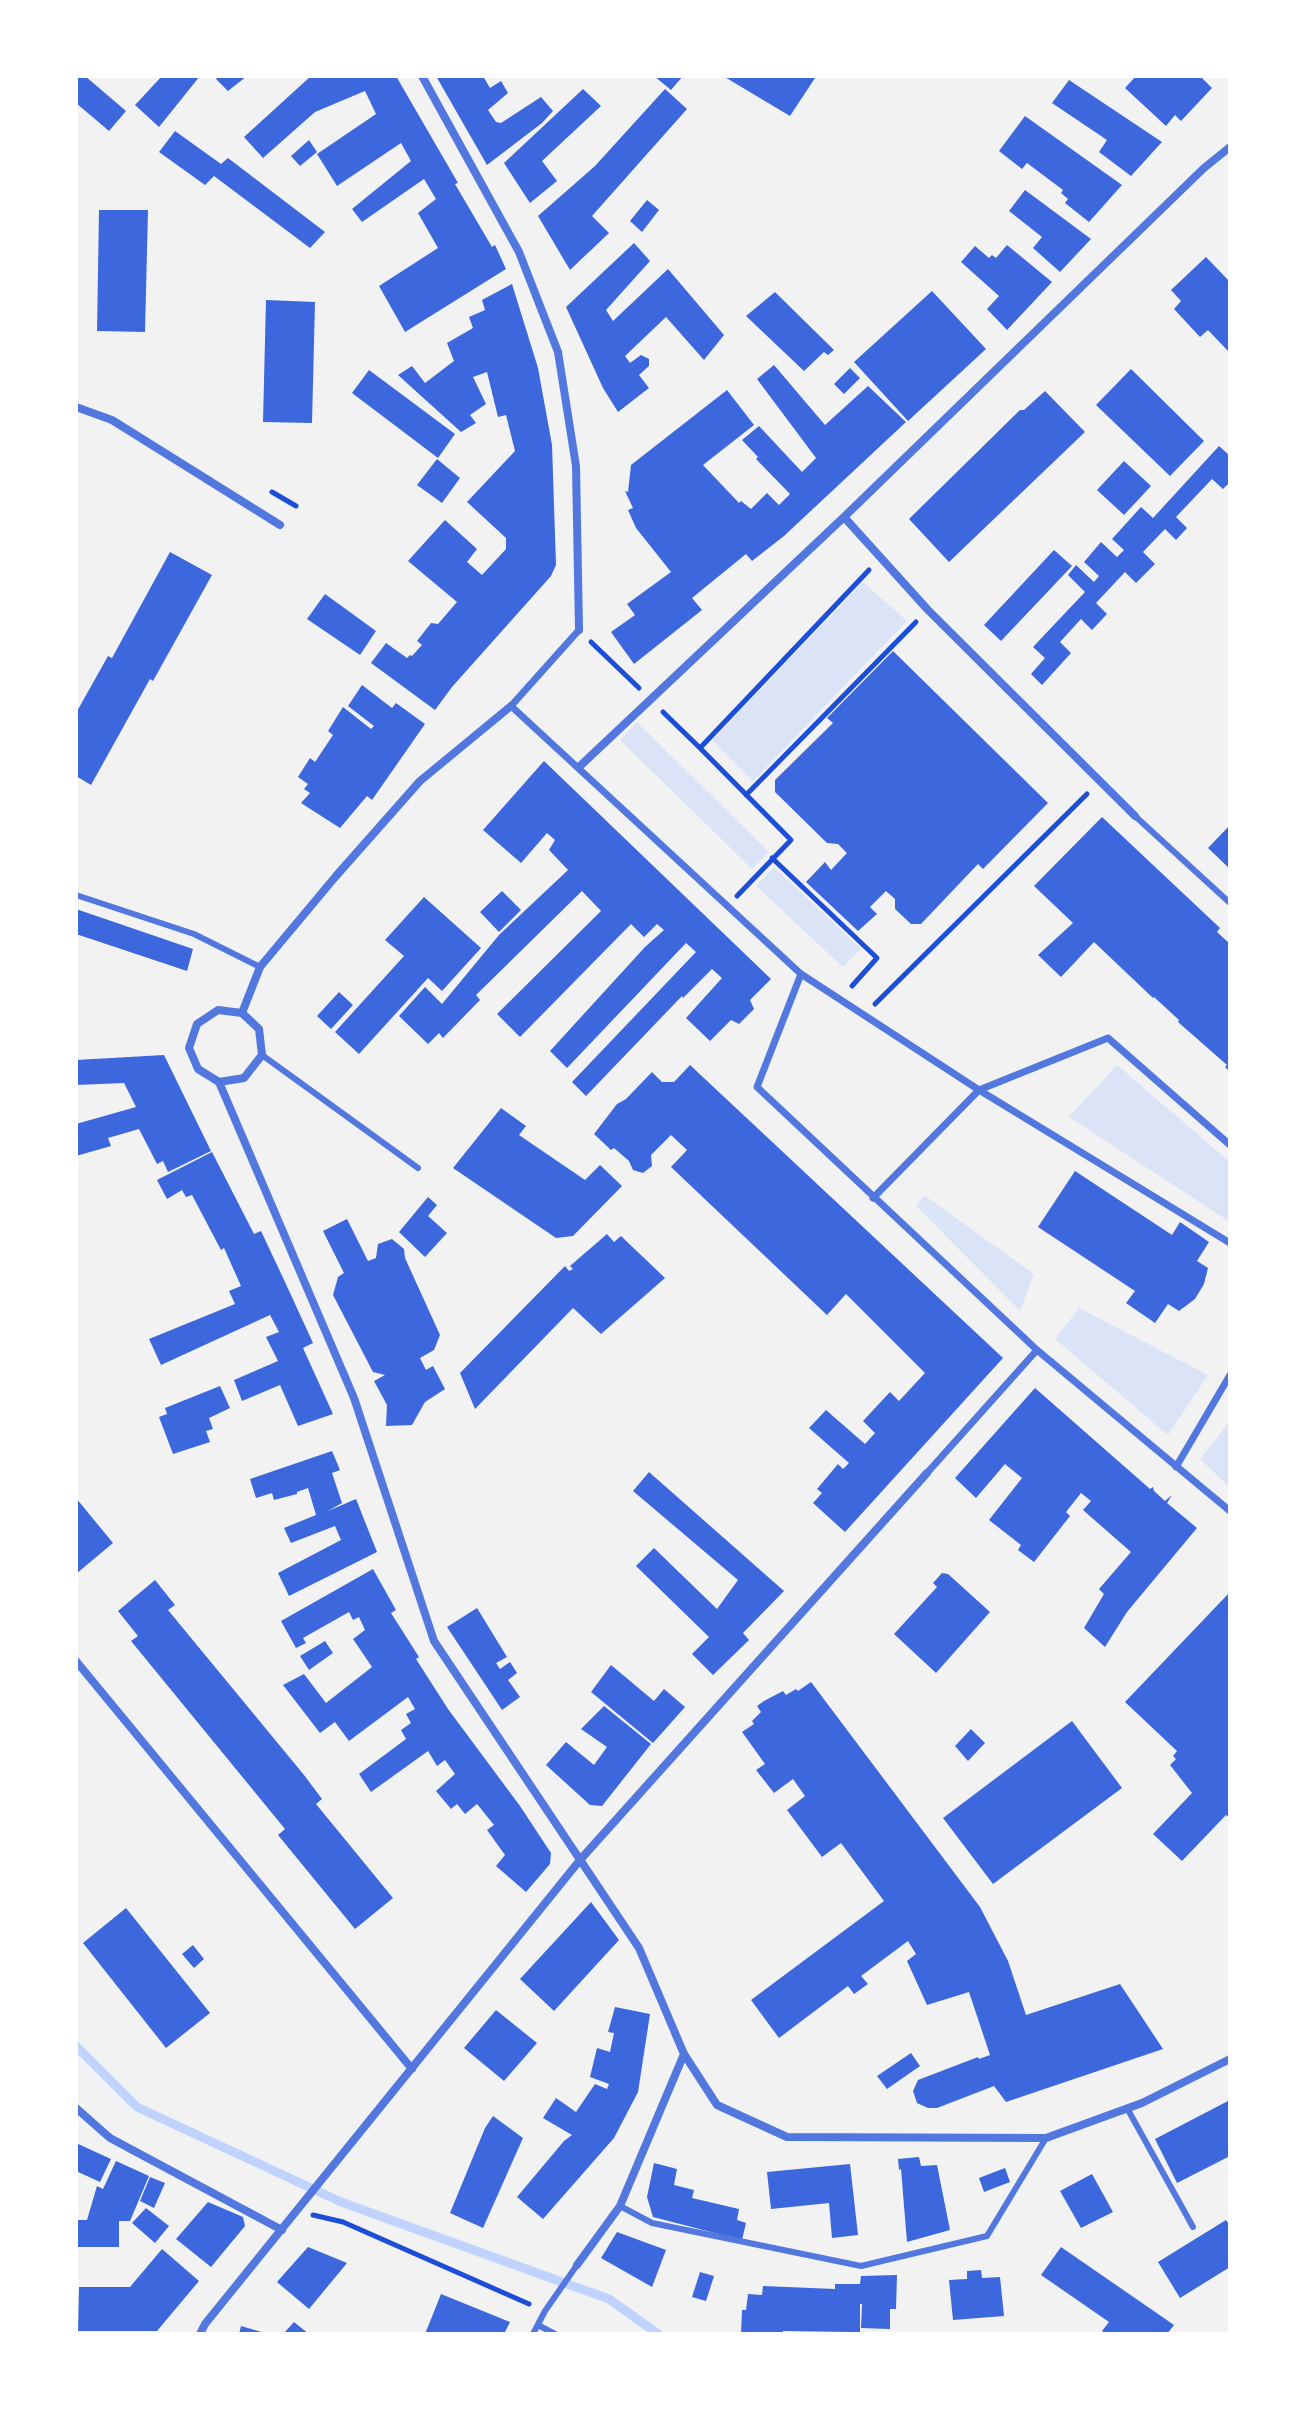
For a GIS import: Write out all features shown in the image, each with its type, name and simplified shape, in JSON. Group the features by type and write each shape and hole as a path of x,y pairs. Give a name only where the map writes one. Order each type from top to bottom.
{"street":[{"path":"242,1013 260,967 420,781 511,706 579,630 576,466 558,352 519,252 422,76"},
{"path":"579,767 844,517 1204,168 1230,147"},
{"path":"76,407 112,420 280,525"},
{"path":"844,517 928,610 1135,816"},
{"path":"511,706 801,974 979,1090 1230,1243"},
{"path":"801,974 757,1087 1037,1350 1230,1511"},
{"path":"219,1082 244,1078 262,1055 259,1029 242,1013 218,1010 197,1024 189,1048 198,1069 219,1082 354,1398 434,1641 639,1948 684,2054 717,2105 787,2137 1046,2138 1127,2108 1230,2059"},
{"path":"873,1198 979,1090 1108,1038 1230,1145"},
{"path":"200,2334 580,1860 1037,1350"},
{"path":"1176,1467 1230,1375"},
{"path":"76,1661 412,2069"},
{"path":"577,2265 620,2206 684,2054"},
{"path":"76,2108 110,2138 282,2230"}],"lane":[{"path":"1135,816 1230,903"},
{"path":"76,895 194,934 260,967"},
{"path":"262,1055 418,1168"},
{"path":"1127,2108 1193,2227"},
{"path":"620,2206 652,2223 861,2266 987,2236 1046,2138"},
{"path":"533,2334 577,2265"},
{"path":"538,2325 555,2334"}],"path":[{"path":"272,492 296,506"},
{"path":"700,748 880,558"},
{"path":"746,795 928,610"},
{"path":"579,630 629,678"},
{"path":"649,699 791,840 754,878"},
{"path":"864,1015 1099,782"},
{"path":"772,858 877,958 865,971"},
{"path":"297,2212 343,2222 545,2311"}],"shaded area":[{"path":"863,582 907,621 753,781 712,740"},
{"path":"637,722 769,852 752,869 620,740"},
{"path":"774,867 861,949 843,967 756,886"},
{"path":"1117,1065 1230,1162 1230,1222 1069,1117"},
{"path":"924,1195 1034,1274 1020,1311 916,1206"},
{"path":"1079,1308 1208,1375 1168,1435 1055,1339"},
{"path":"1230,1421 1230,1488 1200,1459"}],"building":[{"path":"76,76 85,76 126,111 109,131 76,103"},
{"path":"162,76 200,76 159,127 135,105"},
{"path":"219,76 247,76 228,91 216,79"},
{"path":"311,76 396,76 506,269 405,332 379,286 438,248 418,213 436,199 424,179 362,222 352,209 411,161 401,143 337,186 317,154 376,114 365,91 315,112 263,158 244,137"},
{"path":"436,76 483,76 490,88 501,81 508,93 488,110 496,122 501,123 541,97 553,111 487,165"},
{"path":"654,76 683,76 671,90"},
{"path":"723,76 812,76 815,78 790,116"},
{"path":"1136,76 1200,76 1212,88 1181,121 1175,115 1166,126 1125,88"},
{"path":"1069,80 1162,142 1131,176 1099,152 1107,140 1052,103"},
{"path":"583,89 601,106 542,161 557,181 530,203 504,163"},
{"path":"665,89 687,109 592,216 609,233 570,270 538,216 595,166"},
{"path":"1025,116 1122,185 1089,222 1065,203 1068,199 1061,193 1063,190 1027,163 1022,169 999,151"},
{"path":"175,131 221,164 228,158 325,232 310,248 214,176 205,185 159,152"},
{"path":"309,140 317,152 300,166 291,156"},
{"path":"1025,190 1091,239 1060,272 1033,248 1042,237 1009,211"},
{"path":"647,200 659,210 642,232 630,221"},
{"path":"99,210 148,210 145,332 97,331"},
{"path":"634,243 650,261 606,310 613,321 668,269 724,335 704,360 666,317 625,356 630,363 641,355 649,359 649,366 639,375 649,388 618,412 603,388 566,307"},
{"path":"1007,245 1052,282 1007,330 987,309 999,296 961,262 975,246 989,258 992,255 996,258"},
{"path":"1206,257 1230,282 1228,351 1208,330 1200,337 1174,309 1181,301 1171,290"},
{"path":"512,284 538,368 552,445 556,565 551,576 435,710 371,663 386,643 407,658 412,656 422,645 417,641 431,623 438,624 457,602 408,561 445,520 477,549 467,562 482,575 506,549 506,538 467,502 515,451 506,415 498,417 487,372 473,377 486,404 470,415 476,423 461,432 398,375 412,366 425,383 454,361 447,343 473,328 469,317 485,310 482,300"},
{"path":"932,291 986,349 908,421 854,362"},
{"path":"775,292 834,350 828,355 824,352 804,371 746,316"},
{"path":"266,300 315,302 312,423 263,422"},
{"path":"774,365 825,425 868,386 906,422 784,536 752,561 746,554 692,598 702,610 634,664 611,632 635,615 627,604 671,572 636,528 628,510 633,508 625,491 628,492 631,465 727,390 754,425 703,465 739,503 741,501 751,509 767,493 779,505 790,494 742,440 759,426 802,472 816,458 757,379"},
{"path":"850,368 860,378 844,394 834,384"},
{"path":"1131,369 1204,441 1170,476 1096,405"},
{"path":"369,370 455,434 438,458 352,393"},
{"path":"1045,391 1085,432 949,562 909,519 1020,410 1024,410"},
{"path":"1219,446 1230,456 1230,482 1223,489 1212,479 1176,517 1187,528 1176,540 1165,529 1143,552 1155,564 1136,583 1125,572 1096,603 1107,614 1092,630 1081,619 1060,642 1071,653 1042,685 1031,674 1045,658 1033,647 1085,592 1068,575 1076,565 1094,582 1099,576 1084,562 1101,542 1117,557 1124,550 1112,539 1141,507 1153,518"},
{"path":"437,459 460,478 442,503 417,485"},
{"path":"1124,461 1151,486 1124,515 1097,490"},
{"path":"1054,550 1072,566 1001,641 984,625"},
{"path":"170,552 212,575 91,785 76,776 76,713 108,656 112,658"},
{"path":"325,594 376,631 360,655 307,619"},
{"path":"893,651 1048,803 983,869 978,864 921,924 911,924 895,909 895,899 886,891 870,907 877,914 858,931 806,882 825,862 831,870 847,853 838,844 827,843 775,792 775,780 833,723 827,718"},
{"path":"362,685 392,708 396,703 425,724 372,800 367,796 340,828 301,803 310,793 304,789 308,784 298,777 310,758 315,762 333,735 328,731 343,707 371,729 374,726 348,706"},
{"path":"544,761 771,979 750,1000 754,1009 739,1024 731,1020 710,1041 686,1018 722,978 712,969 586,1096 572,1082 696,952 686,943 567,1068 550,1051 664,930 657,924 644,937 631,924 520,1037 497,1014 601,911 582,891 476,995 480,1000 443,1038 439,1033 428,1044 399,1016 425,987 442,1004 499,935 568,870 549,850 555,840 547,833 521,863 483,830"},
{"path":"1102,817 1220,928 1217,932 1230,944 1230,1072 1225,1067 1227,1065 1094,942 1061,977 1038,955 1073,923 1034,886"},
{"path":"1230,825 1230,869 1208,848"},
{"path":"502,891 521,910 499,932 480,912"},
{"path":"424,897 481,948 442,991 428,978 359,1054 335,1032 404,956 385,940"},
{"path":"76,909 193,949 187,971 76,934"},
{"path":"339,992 353,1005 331,1029 317,1016"},
{"path":"164,1055 211,1151 168,1172 163,1161 157,1164 139,1129 108,1138 111,1146 76,1156 76,1124 136,1107 124,1083 76,1085 76,1060"},
{"path":"690,1065 1003,1358 845,1532 813,1503 822,1493 817,1489 838,1464 843,1469 849,1463 809,1428 826,1410 865,1444 875,1433 863,1421 890,1392 899,1401 925,1373 846,1294 827,1315 671,1167 687,1150 671,1135 651,1155 652,1166 643,1173 633,1170 629,1161 594,1134 617,1104 652,1072 662,1082 674,1082"},
{"path":"501,1108 526,1126 519,1135 585,1180 600,1165 622,1186 573,1236 556,1238 453,1168"},
{"path":"212,1152 254,1234 261,1231 285,1282 313,1343 303,1348 333,1414 298,1426 280,1385 242,1401 234,1380 278,1361 266,1337 279,1332 270,1315 161,1365 149,1339 235,1304 229,1291 241,1286 224,1248 221,1250 192,1195 186,1197 182,1190 167,1199 157,1180"},
{"path":"1075,1171 1172,1235 1180,1222 1209,1242 1197,1261 1208,1268 1204,1284 1195,1299 1179,1311 1168,1304 1155,1323 1126,1303 1135,1291 1038,1227"},
{"path":"428,1197 437,1205 428,1216 447,1233 425,1257 399,1232"},
{"path":"347,1219 368,1261 376,1258 378,1244 392,1239 404,1249 405,1258 440,1335 434,1350 420,1358 426,1370 433,1366 445,1389 425,1402 412,1425 386,1426 387,1405 374,1381 385,1375 373,1372 333,1295 338,1277 344,1273 323,1231"},
{"path":"607,1234 614,1242 621,1236 665,1278 601,1334 573,1308 475,1409 460,1373 565,1266 569,1271 573,1269 570,1266"},
{"path":"220,1386 230,1408 209,1418 213,1429 206,1431 210,1442 173,1454 159,1417 167,1414 165,1408"},
{"path":"1035,1388 1150,1489 1153,1487 1165,1501 1172,1495 1167,1503 1197,1528 1127,1612 1105,1647 1084,1628 1104,1594 1099,1589 1131,1552 1083,1510 1091,1501 1081,1493 1066,1512 1070,1516 1034,1562 1018,1550 1021,1545 989,1520 1022,1478 1005,1464 976,1498 955,1478"},
{"path":"332,1451 340,1470 332,1473 342,1503 328,1511 356,1499 377,1552 289,1596 278,1573 341,1540 335,1526 291,1543 284,1528 316,1515 308,1488 274,1500 272,1493 256,1498 250,1479"},
{"path":"649,1472 784,1591 743,1633 749,1640 713,1675 692,1654 709,1637 636,1566 654,1548 717,1609 738,1580 633,1491"},
{"path":"76,1498 113,1543 76,1574"},
{"path":"373,1569 396,1610 391,1613 419,1657 416,1659 551,1853 550,1864 526,1892 496,1866 505,1855 487,1830 494,1825 477,1804 465,1814 457,1804 451,1809 436,1791 455,1774 445,1760 437,1766 428,1751 371,1792 359,1774 406,1739 401,1730 411,1723 406,1714 415,1709 408,1697 349,1741 335,1722 320,1733 283,1685 304,1674 326,1703 372,1667 353,1639 365,1630 359,1617 353,1620 349,1612 303,1638 306,1643 296,1648 281,1621"},
{"path":"942,1573 948,1574 990,1612 936,1673 894,1634 937,1587 933,1583"},
{"path":"155,1580 175,1605 168,1610 304,1775 322,1799 316,1804 393,1898 355,1929 278,1835 285,1829 131,1641 138,1636 118,1611"},
{"path":"1230,1592 1230,1818 1226,1815 1182,1861 1153,1834 1192,1793 1170,1765 1176,1759 1173,1756 1177,1751 1125,1702"},
{"path":"477,1608 507,1657 496,1663 500,1669 510,1662 517,1673 508,1680 520,1697 502,1710 447,1627"},
{"path":"325,1641 333,1653 309,1670 300,1656"},
{"path":"611,1665 654,1701 664,1689 685,1707 653,1743 591,1692"},
{"path":"811,1682 980,1907 1008,1961 1026,2015 1120,1984 1163,2049 1006,2102 994,2086 937,2108 928,2108 917,2103 913,2091 918,2080 990,2055 969,1992 927,2005 907,1961 916,1954 908,1941 861,1976 868,1984 854,1994 848,1986 779,2038 751,2000 884,1901 841,1843 822,1857 787,1810 805,1796 793,1779 774,1793 756,1770 765,1764 742,1732 754,1724 752,1721 761,1712 757,1706 783,1691 786,1695"},
{"path":"604,1706 651,1744 602,1806 590,1805 546,1765 566,1742 594,1765 607,1747 581,1729"},
{"path":"1072,1721 1122,1788 993,1884 943,1818"},
{"path":"971,1729 985,1743 968,1761 955,1746"},
{"path":"591,1902 619,1940 554,2011 520,1979"},
{"path":"126,1908 210,2013 166,2048 83,1943"},
{"path":"193,1945 204,1959 194,1968 182,1954"},
{"path":"615,2007 650,2014 638,2092 614,2138 543,2219 517,2197 572,2135 543,2118 556,2098 576,2112 595,2084 607,2089 609,2084 590,2077 597,2048 610,2052 614,2033 608,2032"},
{"path":"496,2010 537,2043 504,2081 464,2048"},
{"path":"911,2053 920,2066 887,2089 877,2076"},
{"path":"1228,2101 1230,2156 1177,2183 1155,2139"},
{"path":"493,2116 523,2138 483,2228 450,2213 485,2128"},
{"path":"76,2143 111,2159 100,2182 76,2171"},
{"path":"919,2157 921,2166 937,2165 950,2230 907,2242 898,2159"},
{"path":"116,2161 149,2176 130,2221 119,2221 119,2247 76,2247 76,2220 87,2220 97,2186 103,2189"},
{"path":"654,2163 677,2169 674,2185 694,2190 692,2198 739,2209 737,2220 746,2223 742,2240 653,2217 647,2197"},
{"path":"850,2164 858,2235 832,2238 829,2203 771,2209 767,2172"},
{"path":"1005,2168 1010,2182 984,2192 979,2178"},
{"path":"1092,2174 1113,2212 1081,2228 1060,2191"},
{"path":"150,2177 165,2183 154,2208 140,2201"},
{"path":"208,2202 243,2217 245,2226 211,2267 176,2239"},
{"path":"146,2208 169,2226 155,2243 132,2223"},
{"path":"1226,2220 1230,2226 1230,2267 1180,2298 1158,2262"},
{"path":"617,2232 666,2250 652,2287 601,2258"},
{"path":"308,2247 347,2263 309,2309 277,2282"},
{"path":"1061,2247 1174,2325 1167,2334 1106,2334 1102,2331 1109,2322 1041,2275"},
{"path":"162,2249 199,2281 157,2331 78,2331 79,2287 130,2287"},
{"path":"981,2270 982,2278 1000,2277 1004,2316 953,2320 949,2280 967,2279 967,2271"},
{"path":"700,2272 714,2276 706,2301 692,2297"},
{"path":"897,2275 896,2309 890,2309 890,2329 861,2328 860,2304 860,2334 783,2331 783,2334 741,2334 742,2310 746,2310 748,2294 762,2295 763,2286 835,2289 835,2284 860,2284 861,2276"},
{"path":"441,2294 510,2322 504,2334 425,2334"},
{"path":"294,2322 309,2334 283,2334"},
{"path":"241,2326 265,2333 265,2334 239,2334"}],"waterway":[{"path":"76,2046 137,2107 341,2202 609,2299 658,2334"}]}
